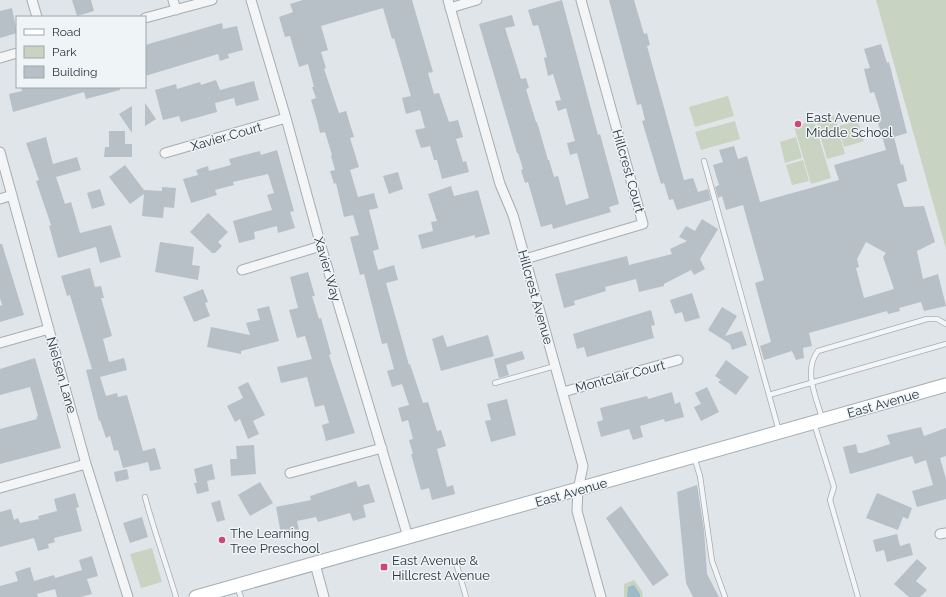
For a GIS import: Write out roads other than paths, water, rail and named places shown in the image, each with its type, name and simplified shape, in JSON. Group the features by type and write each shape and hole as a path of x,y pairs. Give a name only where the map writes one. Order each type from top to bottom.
{"main road":[{"name":"East Avenue","path":"196,597 239,591 315,564 946,385"}],"street":[{"path":"32,0 37,16"},
{"path":"173,0 176,10"},
{"path":"146,18 212,0"},
{"name":"Xavier Way","path":"251,0 286,118 321,246 408,537"},
{"path":"449,4 477,0"},
{"name":"Hillcrest Court","path":"525,259 643,224 581,0"},
{"name":"Hillcrest Avenue","path":"449,4 500,184 513,215 583,466 578,490 577,511 601,597"},
{"path":"0,58 16,53"},
{"name":"Xavier Court","path":"165,153 286,118"},
{"name":"Nielsen Lane","path":"0,152 86,464 128,597"},
{"path":"0,198 12,195"},
{"path":"242,270 321,246"},
{"path":"0,343 49,329"},
{"name":"Montclair Court","path":"563,392 678,360"},
{"path":"290,473 382,448"},
{"path":"0,488 86,464"},
{"path":"315,564 324,597"}],"lane":[{"path":"704,161 779,433"},
{"path":"858,597 830,500 834,487 818,422 813,382 810,373 812,361 818,351 825,348 927,319 937,319 946,324"},
{"path":"769,395 946,344"},
{"path":"495,383 555,366"},
{"path":"694,457 700,476 712,561 725,597"},
{"path":"145,497 156,539 162,549 176,597"},
{"path":"457,566 466,597"}],"water":[{"path":"634,585 640,594 640,597 627,597 628,587"}],"place":[{"name":"East Avenue Middle School","path":"798,124"},
{"name":"The Learning Tree Preschool","path":"222,540"},
{"name":"East Avenue & Hillcrest Avenue","path":"384,567"}]}
